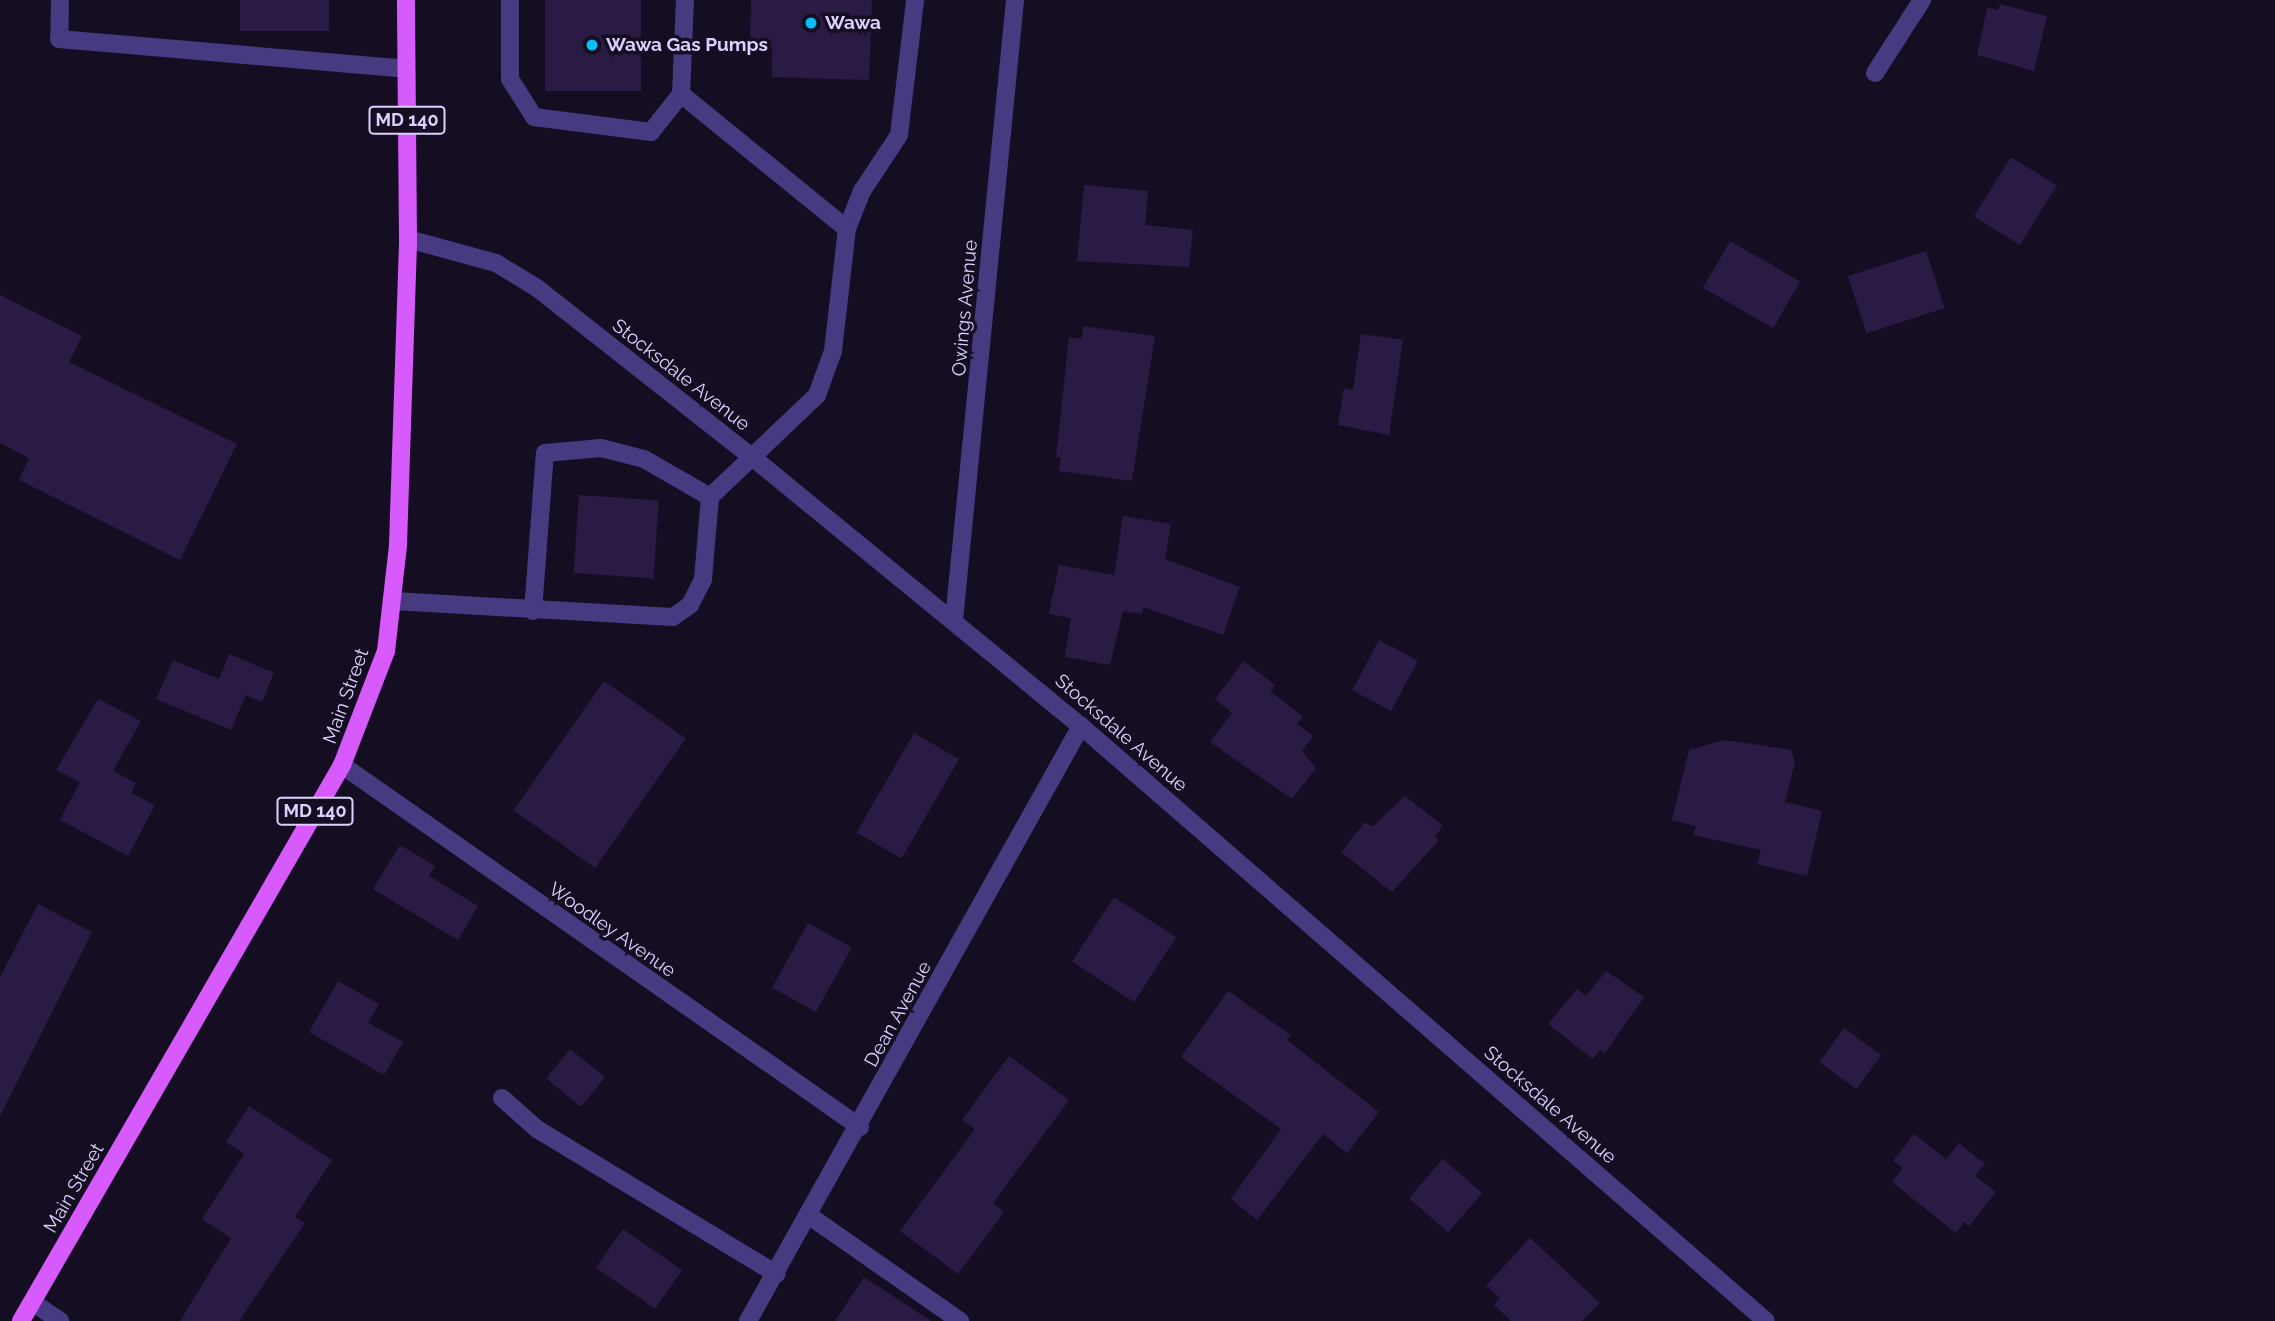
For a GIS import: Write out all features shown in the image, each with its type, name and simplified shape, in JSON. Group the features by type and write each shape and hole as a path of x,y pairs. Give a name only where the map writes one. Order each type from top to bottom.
{"main road":[{"name":"Main Street","path":"21,1321 342,765 371,700 394,601 408,239 406,0"}],"street":[{"path":"60,0 59,39 406,69"},
{"path":"510,0 510,79 534,117 651,132 681,94 685,0"},
{"path":"394,601 673,617 690,605 703,579 710,497 803,412 827,376 847,229 862,191 898,135 915,0"},
{"name":"Owings Avenue","path":"954,620 1015,0"},
{"path":"1875,73 1922,0"},
{"path":"681,94 847,229"},
{"name":"Stocksdale Avenue","path":"408,239 496,263 537,288 752,457 1081,726 1766,1321"},
{"path":"533,611 545,453 601,447 644,459 710,497"},
{"name":"Dean Avenue","path":"748,1321 811,1217 1081,726"},
{"name":"Woodley Avenue","path":"342,765 860,1126"},
{"path":"502,1098 537,1129 776,1274"},
{"path":"811,1217 960,1321"},
{"path":"32,1302 60,1321"}],"building":[{"path":"240,0 329,0 329,31 240,31"},
{"name":"Wawa Gas Pumps","path":"545,0 641,0 641,91 545,91"},
{"name":"Wawa","path":"751,0 872,0 869,80 772,77 772,46 750,45"},
{"path":"2000,4 2047,16 2034,71 1977,55 1987,8 1998,10"},
{"path":"2011,157 2057,186 2020,245 1974,216"},
{"path":"1084,185 1148,191 1145,225 1193,230 1189,267 1077,261"},
{"path":"1730,241 1800,282 1773,328 1703,288"},
{"path":"1926,251 1945,308 1867,333 1848,276"},
{"path":"0,295 82,336 69,362 237,444 180,560 19,480 29,458 0,443"},
{"path":"1083,326 1155,336 1132,481 1059,471 1061,458 1056,457 1069,337 1082,339"},
{"path":"1361,334 1403,340 1389,435 1338,425 1344,388 1353,390"},
{"path":"579,495 659,501 653,578 574,573"},
{"path":"1123,516 1171,524 1165,559 1240,587 1223,635 1143,607 1142,614 1123,611 1110,665 1065,657 1071,618 1049,614 1059,565 1114,575"},
{"path":"1379,640 1418,661 1391,711 1352,690"},
{"path":"229,654 274,673 262,702 246,695 231,730 156,699 173,660 219,679"},
{"path":"1244,661 1275,685 1270,691 1303,717 1297,724 1313,736 1302,751 1316,768 1292,799 1210,742 1232,713 1215,699"},
{"path":"604,681 686,738 595,868 513,810"},
{"path":"98,699 141,721 113,771 136,783 131,793 155,805 128,856 60,820 80,782 56,770"},
{"path":"914,733 959,759 902,859 856,833"},
{"path":"1725,740 1791,750 1795,762 1785,802 1822,811 1807,876 1757,864 1761,850 1693,835 1696,826 1672,820 1689,750"},
{"path":"1405,796 1443,826 1435,836 1439,840 1392,892 1341,852 1365,822 1372,827"},
{"path":"400,845 435,866 429,876 478,906 458,940 373,889"},
{"path":"1114,897 1176,937 1134,1002 1072,962"},
{"path":"38,904 92,932 0,1116 0,977"},
{"path":"808,923 852,947 816,1012 772,988"},
{"path":"1606,971 1644,997 1605,1053 1600,1050 1593,1059 1548,1024 1577,989 1586,996"},
{"path":"338,981 379,1004 368,1023 403,1042 384,1075 309,1032"},
{"path":"1228,991 1291,1035 1287,1040 1379,1112 1347,1153 1323,1134 1257,1220 1231,1199 1281,1129 1181,1057"},
{"path":"1844,1028 1881,1055 1857,1089 1819,1062"},
{"path":"570,1049 605,1077 581,1107 546,1079"},
{"path":"1009,1056 1069,1100 993,1203 1004,1212 958,1274 900,1231 975,1129 962,1120"},
{"path":"249,1106 332,1160 295,1217 305,1223 239,1321 180,1321 231,1238 202,1219 244,1154 226,1142"},
{"path":"1914,1134 1946,1159 1959,1143 1985,1164 1975,1176 1996,1192 1969,1226 1964,1222 1956,1233 1892,1182 1903,1168 1893,1161"},
{"path":"1443,1159 1482,1193 1448,1232 1409,1198"},
{"path":"623,1229 682,1270 655,1309 596,1268"},
{"path":"1530,1238 1600,1303 1582,1321 1511,1321 1494,1305 1500,1298 1486,1286"},
{"path":"864,1277 931,1321 835,1321"}],"place":[{"name":"Wawa","path":"811,23"},
{"name":"Wawa Gas Pumps","path":"592,45"}]}
